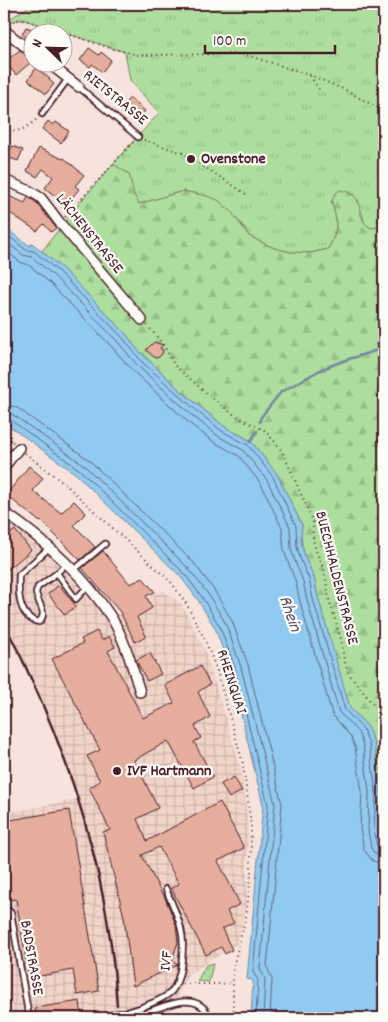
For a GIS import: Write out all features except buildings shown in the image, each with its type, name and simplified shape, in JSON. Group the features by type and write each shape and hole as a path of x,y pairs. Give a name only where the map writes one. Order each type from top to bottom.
{"street":[{"path":"4,30 22,44"},
{"name":"RIETSTRASSE","path":"59,72 78,87"},
{"name":"LÄCHENSTRASSE","path":"4,180 41,198 142,320"},
{"path":"4,467 19,448"},
{"path":"4,512 34,532 88,586 118,630 140,692"}],"lane":[{"name":"RIETSTRASSE","path":"42,114 68,79"},
{"name":"RIETSTRASSE","path":"78,87 138,137"},
{"path":"50,548 19,574 18,595 26,616 33,621 40,622 43,619 44,613 36,592 38,587 57,572 69,567 104,544"},
{"path":"57,572 76,599 88,586"},
{"name":"IVF","path":"104,1018 137,1009 164,998 178,983 182,967 182,931 166,889"},
{"name":"BADSTRASSE","path":"4,906 11,913 29,1018"},
{"path":"131,1018 143,1015 170,1003 186,1001 197,1003 208,1012 210,1018"}],"path":[{"path":"4,24 17,20 26,20 139,55 242,54 346,90 384,112"},
{"path":"310,76 320,91"},
{"path":"4,127 10,131 25,129 42,114"},
{"path":"60,223 138,137"},
{"name":"RIETSTRASSE","path":"138,137 183,153 249,196"},
{"name":"BUECHHALDENSTRASSE","path":"142,320 163,344 175,366 206,394 236,416 264,430 284,453 313,521 313,539 342,639 344,660 349,674 384,718"},
{"name":"RHEINQUAI","path":"4,436 68,486 165,575 179,592 205,640 223,689 239,746 247,782 251,825 251,875 246,916 235,958 232,983 233,1018"},
{"path":"178,983 232,983"}],"shaded area":[{"path":"4,517 24,532 54,560 108,619 162,590 181,603 205,650 241,768 248,823 247,902 238,943 188,975 168,1018 4,1018 4,813 80,799 4,615"}],"green space":[{"path":"32,4 384,4 384,226 371,228 365,224 358,200 331,201 336,225 334,237 328,249 311,253 291,252 274,248 249,236 241,223 207,196 183,191 139,204 134,195 129,174 113,164 159,113 130,80 125,52 72,35 72,22 17,20 4,23"},
{"path":"113,164 129,174 134,195 139,204 183,191 207,196 218,200 231,211 249,236 274,248 290,252 311,253 328,249 334,237 336,227 333,197 340,190 348,192 357,199 365,224 371,228 384,226 384,799 381,791 374,743 367,726 350,708 336,664 314,577 302,546 302,525 277,474 251,441 225,427 181,391 136,348 126,334 88,295 42,251 80,202"},
{"path":"213,963 209,982 197,981 206,965"}],"water":[{"name":"Rhein","path":"4,227 30,246 32,243 63,269 126,334 136,348 181,391 225,427 251,441 277,474 302,525 302,546 314,577 350,708 367,726 374,743 381,791 379,828 384,854 384,1018 251,1018 253,980 247,979 263,805 230,669 215,628 198,600 180,576 76,474 4,422"}],"waterway":[{"path":"260,422 261,417 281,392 322,369 384,348"},
{"path":"250,442 257,431"}],"railway":[{"path":"4,623 47,714 81,808 105,906 117,1005"}],"place":[{"name":"Ovenstone","path":"191,159"},
{"name":"IVF Hartmann","path":"117,771"}]}
